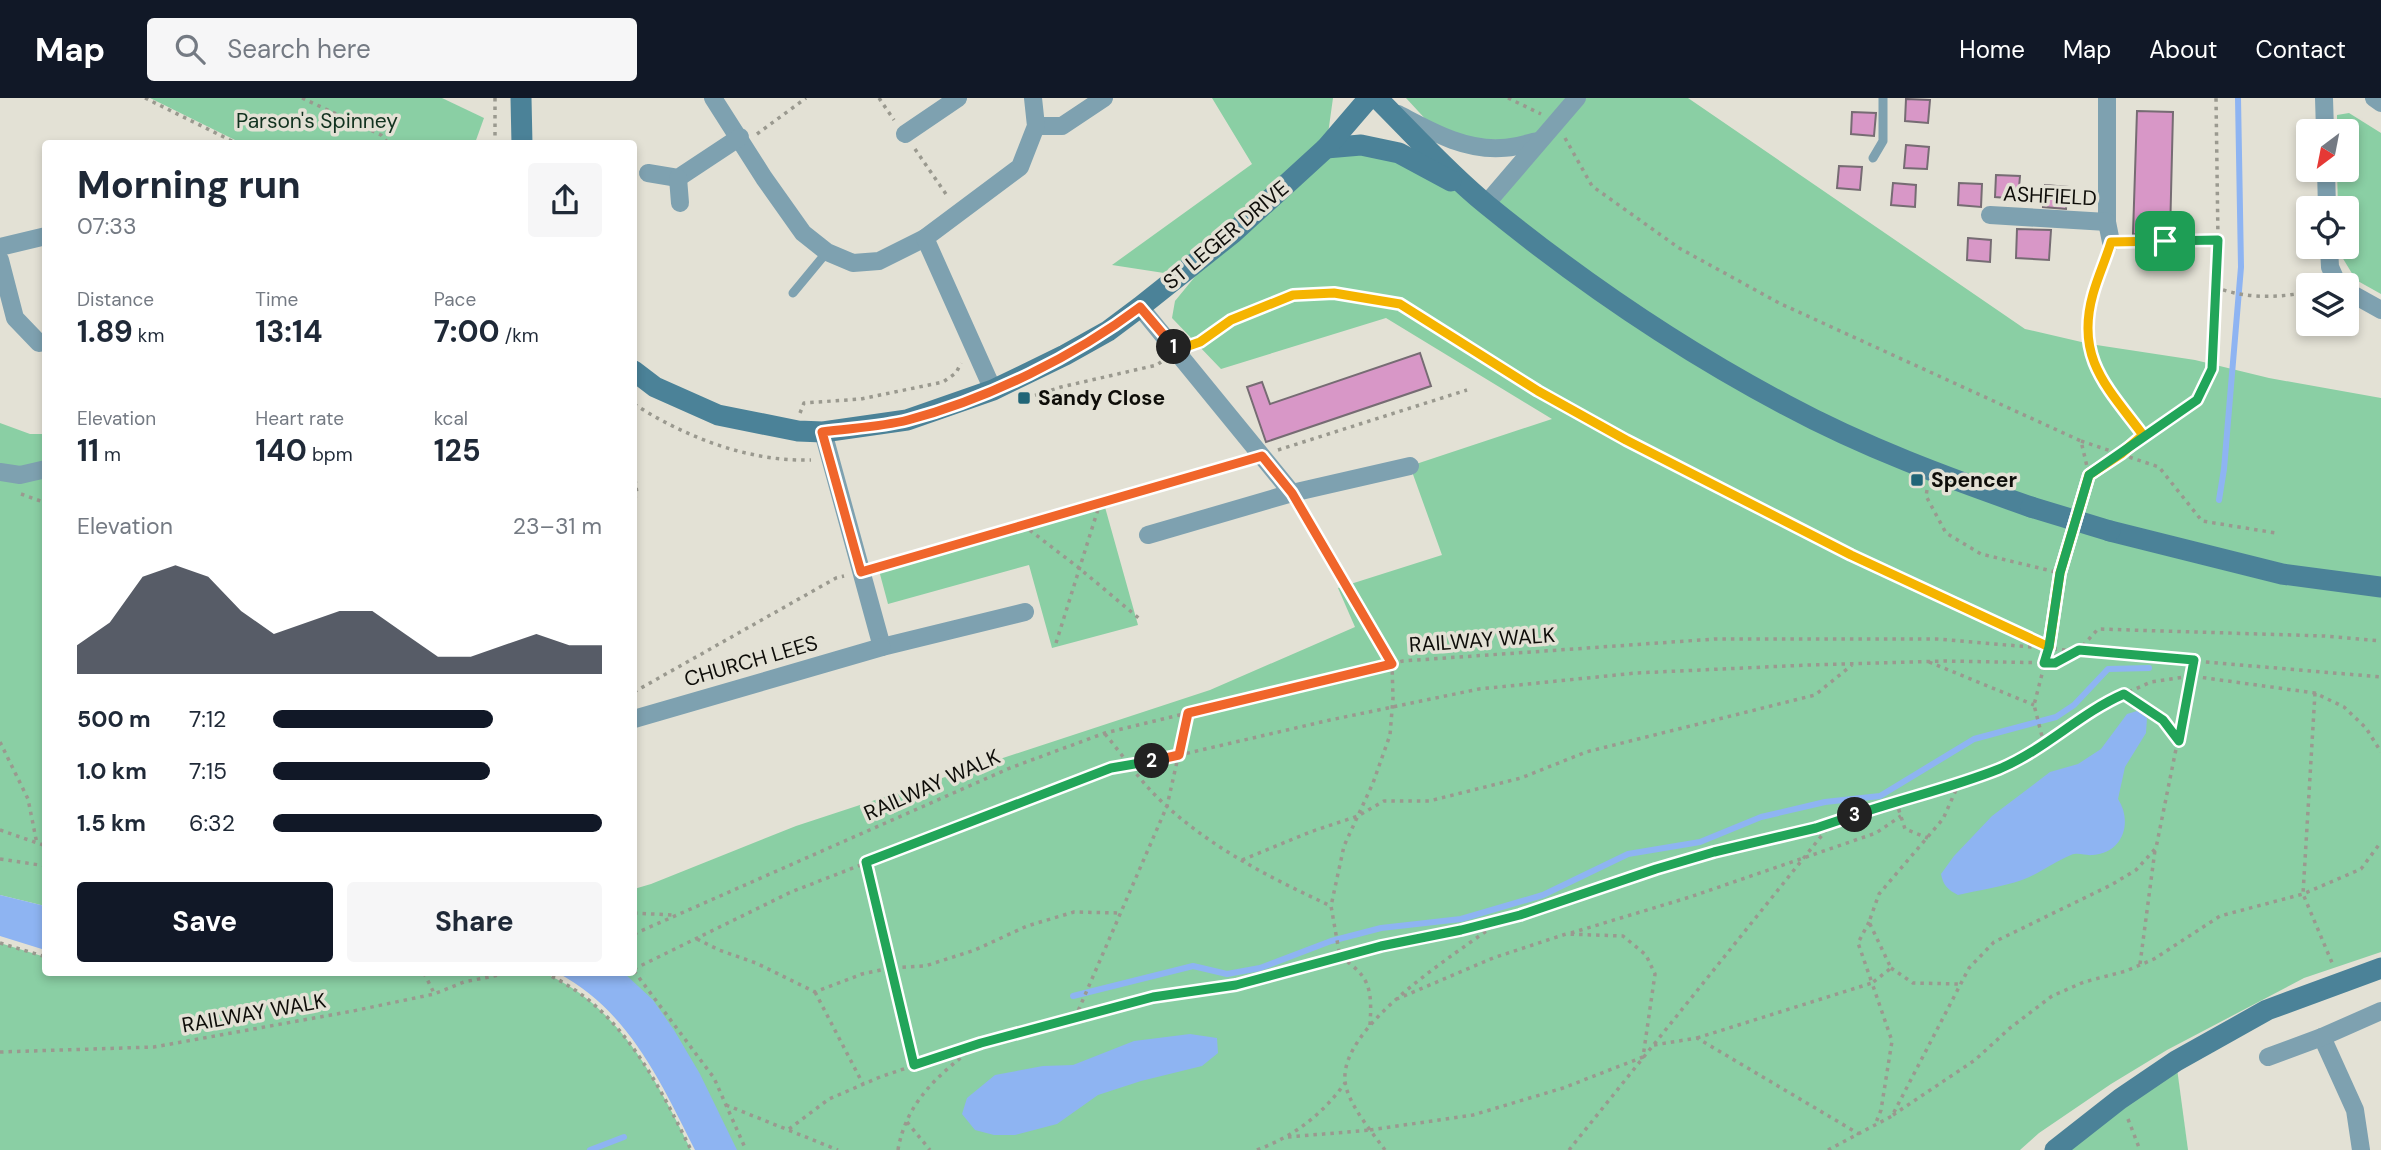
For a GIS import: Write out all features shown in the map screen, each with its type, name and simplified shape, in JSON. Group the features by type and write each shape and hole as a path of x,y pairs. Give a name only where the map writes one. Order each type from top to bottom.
{"street":[{"path":"521,98 522,140"},
{"path":"713,98 803,233 827,252 853,263 878,261 925,238 1020,167 1036,126 1032,98"},
{"path":"905,134 958,98"},
{"path":"1036,126 1062,126 1104,98"},
{"name":"ST LEGER DRIVE","path":"637,372 655,387 718,415 798,432 822,432 907,420 993,390 1108,331 1140,307 1233,233 1326,148 1369,98"},
{"path":"1480,199 1539,141 1577,98"},
{"name":"ASHFIELD","path":"2107,98 2108,222 2111,242"},
{"path":"2324,98 2325,119"},
{"path":"2374,98 2381,103"},
{"path":"1383,104 1442,137 1474,147 1503,148 1539,141"},
{"path":"1383,104 1480,199 1553,256 1647,323 1787,406 1929,471 2031,507 2110,531 2282,574 2381,587"},
{"path":"648,173 678,178 741,140"},
{"path":"1326,148 1361,145 1399,153 1480,199"},
{"path":"678,178 680,203"},
{"name":"ASHFIELD","path":"1990,215 2108,222"},
{"path":"0,247 42,237"},
{"path":"925,238 993,390"},
{"path":"0,260 15,318 39,343"},
{"path":"2359,298 2381,310"},
{"path":"1140,307 1292,493"},
{"path":"822,432 882,647"},
{"path":"1148,535 1292,493 1410,466"},
{"path":"0,472 20,475 42,470"},
{"name":"CHURCH LEES","path":"637,718 882,647 1025,612"},
{"path":"2055,1150 2120,1099 2176,1061 2267,1010 2381,968"},
{"path":"2268,1057 2381,1011"},
{"path":"2322,1037 2355,1110 2361,1150"}],"lane":[{"path":"1872,158 1883,141 1883,98"},
{"path":"793,293 827,252"}],"path":[{"path":"145,98 230,140"},
{"path":"302,98 381,135 385,140"},
{"path":"495,98 495,140"},
{"path":"741,140 770,126 806,98"},
{"path":"880,98 959,213"},
{"path":"1508,98 1556,122 1592,186 1679,248 1779,303 2081,441 2159,467 2202,521 2276,533"},
{"path":"2089,475 2197,400 2212,369 2218,240 2216,98"},
{"path":"2143,435 2092,362 2087,329 2093,294 2111,242 2218,240"},
{"path":"2216,288 2232,294 2281,298 2296,295"},
{"path":"1021,400 1061,387 1157,365 1177,350 1200,342 1231,320 1293,295 1334,293 1400,304 1538,391 1626,440 1851,555 2049,647"},
{"path":"800,460 798,432 800,411 804,403 861,399 943,382 956,373 972,340"},
{"path":"637,690 836,578 1262,456 1466,390"},
{"path":"2077,513 2089,475 2081,441"},
{"path":"1929,471 1926,496 1946,533 1980,554 2060,573"},
{"path":"1292,493 1392,664 1390,736 1344,846 1331,906 1340,957 1356,967 1366,980 1371,999 1370,1025"},
{"path":"1056,642 1100,503"},
{"path":"1023,525 1141,620"},
{"path":"2044,745 2034,705 2049,647 2060,573 2070,537"},
{"path":"637,968 791,892 1111,768 1479,690 1636,673 1928,661 2055,663 2079,650 2098,629 2325,636 2381,641"},
{"name":"RAILWAY WALK","path":"637,933 1010,768 1105,733 1417,660 1715,639 1937,639 2381,677"},
{"path":"2140,965 2155,848 2194,660"},
{"path":"1928,661 2034,705"},
{"path":"1242,860 1358,816 1384,801 1429,801 1442,798 1521,778 1586,752 1815,695 1854,663"},
{"path":"789,1129 829,1099 914,1065 981,1043 1153,997 1236,985 1381,946 1500,921 1668,866 1832,823 2000,768 2044,745 2102,704 2151,682 2191,676 2315,694 2344,707 2366,728 2381,752"},
{"path":"2124,694 2163,720 2179,741"},
{"path":"2315,694 2303,894 2340,982"},
{"path":"1075,1018 1167,806 1188,713"},
{"path":"1105,733 1152,792 1194,829 1267,876 1331,906"},
{"path":"0,742 28,799 37,844"},
{"path":"1875,1126 1881,1110 1892,1041 1858,943 1879,894 1943,819 1960,781"},
{"path":"1896,801 1905,829 1927,838"},
{"path":"1397,999 1493,958 1690,897 1876,834 1901,816"},
{"path":"1569,1150 1832,823"},
{"path":"0,830 42,845"},
{"path":"1828,1150 1892,1116 1975,1060 2010,1028 2052,996 2084,982 2154,959 2220,916 2303,894 2361,869 2381,842"},
{"path":"1892,1116 1969,968 1994,942 2111,885 2136,870 2155,848"},
{"path":"0,859 42,865"},
{"path":"866,862 914,1065"},
{"path":"815,992 862,974 890,968 925,966 975,950 1027,926 1073,912 1120,913"},
{"path":"637,913 674,915"},
{"path":"1384,1150 1358,1113 1345,1083 1345,1066 1354,1045 1385,1008 1500,921"},
{"path":"1869,922 1891,968 1913,983 1960,984"},
{"path":"1566,934 1623,936 1646,954 1655,974 1643,1058"},
{"path":"696,939 815,992 863,1084"},
{"path":"0,943 42,956"},
{"path":"1653,1045 1697,1038 1872,983 1891,968"},
{"path":"637,974 714,1078 746,1150"},
{"path":"425,976 434,994"},
{"name":"RAILWAY WALK","path":"0,1052 154,1047 353,1011 434,994 464,982 498,976"},
{"path":"549,976 578,992 605,1013 623,1032 671,1110 691,1150"},
{"path":"1697,1038 1859,1135"},
{"path":"898,1150 900,1136 928,1085 946,1068 981,1043"},
{"path":"1284,1137 1370,1130 1474,1115 1563,1088 1643,1058"},
{"path":"1257,1150 1305,1127 1345,1083"},
{"path":"2120,1099 2140,1150"},
{"path":"726,1105 838,1150"},
{"path":"907,1122 930,1150"}],"green space":[{"name":"Parson's Spinney","path":"150,98 442,98 484,118 476,140 235,140"},
{"path":"1212,98 1333,98 1326,148 1361,145 1486,204 1538,142 1442,137 1406,98 1688,98 2025,329 2090,344 2195,360 2269,378 2381,398 2381,952 2304,978 2167,1050 2111,1084 2039,1133 2020,1150 730,1150 616,976 637,976 637,888 796,826 1210,690 1355,627 1338,588 1442,555 1410,466 1552,419 1386,318 1221,369 1172,318 1175,301 1230,234 1164,273 1112,265 1252,164"},
{"path":"2349,113 2359,119 2337,119 2337,115"},
{"path":"2359,119 2381,133 2381,294 2359,282 2359,273 2352,273 2343,259 2359,259 2359,196 2338,196 2337,182 2359,182"},
{"path":"0,423 30,434 42,434 42,905 0,895"},
{"path":"1103,500 1138,625 1052,648 1029,565 888,604 877,563"},
{"path":"0,943 42,956 42,976 550,976 594,1004 615,1025 649,1072 691,1150 0,1150"},
{"path":"2176,1061 2188,1150 2061,1150"}],"water":[{"path":"2137,711 2147,718 2146,733 2125,767 2118,799 2125,817 2125,826 2112,849 2093,855 2071,855 2028,877 1998,887 1958,895 1946,887 1941,874 1954,856 1992,816 2050,772 2078,764 2101,749 2127,714"},
{"path":"0,895 42,905 42,949 0,936"},
{"path":"563,976 627,976 653,1000 700,1074 737,1150 695,1150 640,1050 604,1007"},
{"path":"1190,1034 1217,1038 1218,1053 1202,1066 1098,1095 1057,1124 1015,1135 994,1135 975,1130 962,1114 967,1098 995,1075 1043,1066 1073,1065 1134,1041"}],"building":[{"path":"1906,99 1930,100 1928,123 1905,121"},
{"path":"2137,111 2173,112 2170,235 2133,234"},
{"path":"1852,112 1876,113 1874,136 1851,134"},
{"path":"1906,145 1929,147 1927,169 1904,168"},
{"path":"1839,166 1862,167 1860,190 1837,188"},
{"path":"1996,175 2020,176 2018,199 1995,197"},
{"path":"1893,183 1916,185 1915,207 1891,205"},
{"path":"1959,183 1982,184 1981,207 1958,205"},
{"path":"2045,185 2068,187 2066,209 2043,207"},
{"path":"2017,229 2051,230 2049,260 2016,258"},
{"path":"1968,238 1991,240 1990,262 1967,260"},
{"path":"1420,353 1431,386 1266,442 1247,387 1262,382 1270,404"}],"waterway":[{"path":"2219,500 2241,267 2238,98"},
{"path":"1073,996 1193,966 1227,974 1260,968 1331,941 1381,928 1461,919 1543,895 1628,854 1700,842 1761,817 1825,802 1880,796 1974,739 2056,717 2074,705 2108,669 2149,668"},
{"path":"590,1150 624,1137"}],"place":[{"name":"Sandy Close","path":"1024,398"},
{"name":"Spencer","path":"1917,480"}],"route":[{"path":"2165,241 2111,242 2093,294 2087,329 2092,362 2143,435 2121,454 2089,475 2060,573 2049,647 1851,555 1626,440 1538,391 1400,304 1334,293 1293,295 1231,320 1200,342 1177,350 1140,307 1108,331 993,390 907,420 822,432 861,572 1262,456 1292,493 1392,664 1188,713 1179,755 1111,768 866,862 914,1065 981,1043 1153,997 1236,985 1381,946 1520,915 1656,869 1816,828 2000,768 2054,739 2102,704 2124,694 2163,720 2179,741 2194,660 2079,650 2055,663 2044,663 2049,647 2060,573 2081,501 2089,475 2121,454 2143,435 2197,400 2212,369 2218,240 2165,241"}]}
